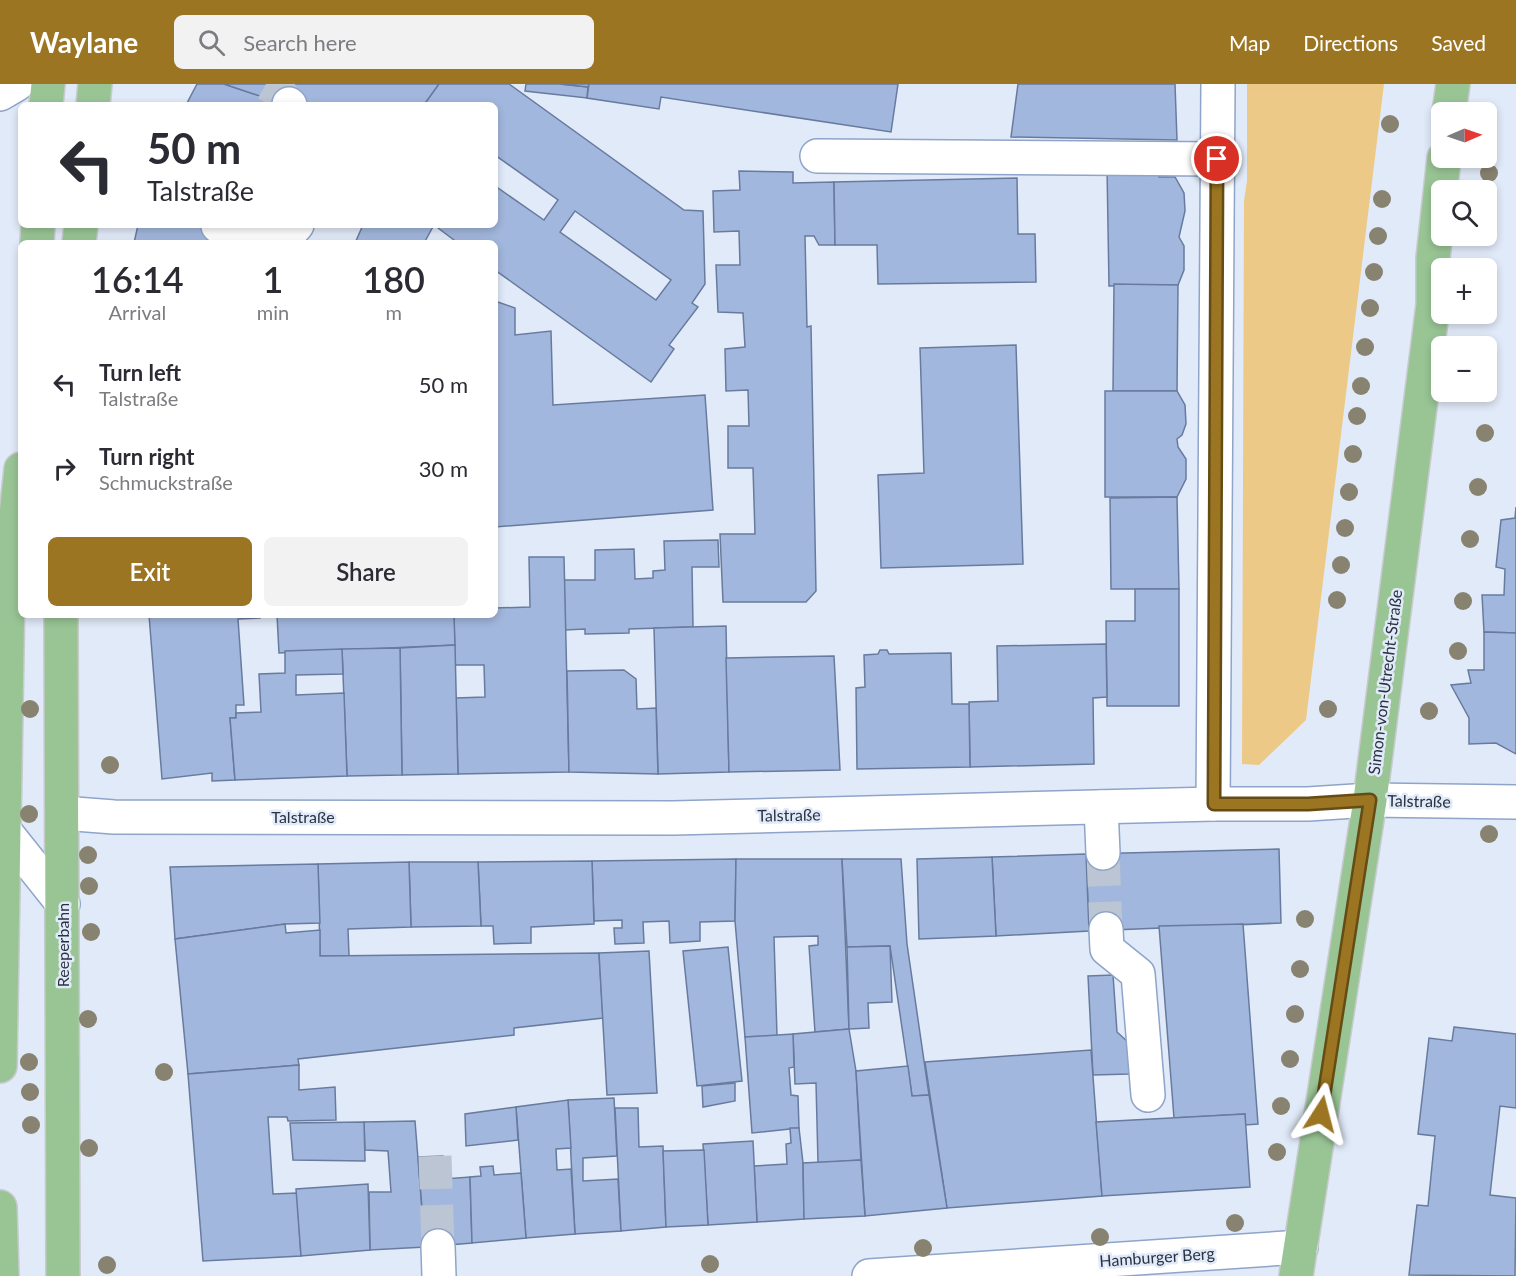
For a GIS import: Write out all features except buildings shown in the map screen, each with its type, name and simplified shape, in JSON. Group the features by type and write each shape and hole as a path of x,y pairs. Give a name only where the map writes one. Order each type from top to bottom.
{"main road":[{"path":"46,102 48,84"},
{"path":"93,102 95,84"},
{"path":"1450,102 1453,84"},
{"name":"Simon-von-Utrecht-Straße","path":"1299,1261 1370,800 1433,306 1433,258 1443,168"},
{"path":"0,1066 1,832 8,590 18,497"},
{"name":"Reeperbahn","path":"61,618 63,1276"},
{"path":"0,1207 2,1276"}],"street":[{"path":"0,94 17,84"},
{"path":"1214,804 1218,84"},
{"path":"818,156 1217,159"},
{"path":"226,228 259,236 287,236 294,228"},
{"name":"Talstraße","path":"62,813 114,817 673,818 1214,804 1308,804 1370,800 1516,802"},
{"path":"1101,807 1103,854"},
{"path":"1,832 63,904"},
{"path":"1106,929 1107,949 1138,974 1148,1095"},
{"name":"Hamburger Berg","path":"869,1276 1299,1261"}],"shaded area":[{"path":"1247,84 1384,84 1306,720 1259,765 1242,764 1244,201 1247,181"}],"tunnel":[{"path":"266,84 280,92 288,102"},
{"path":"1103,853 1106,929"},
{"path":"435,1156 438,1246"}],"route":[{"path":"1217,159 1214,804 1308,804 1370,800 1321,1114"}]}
